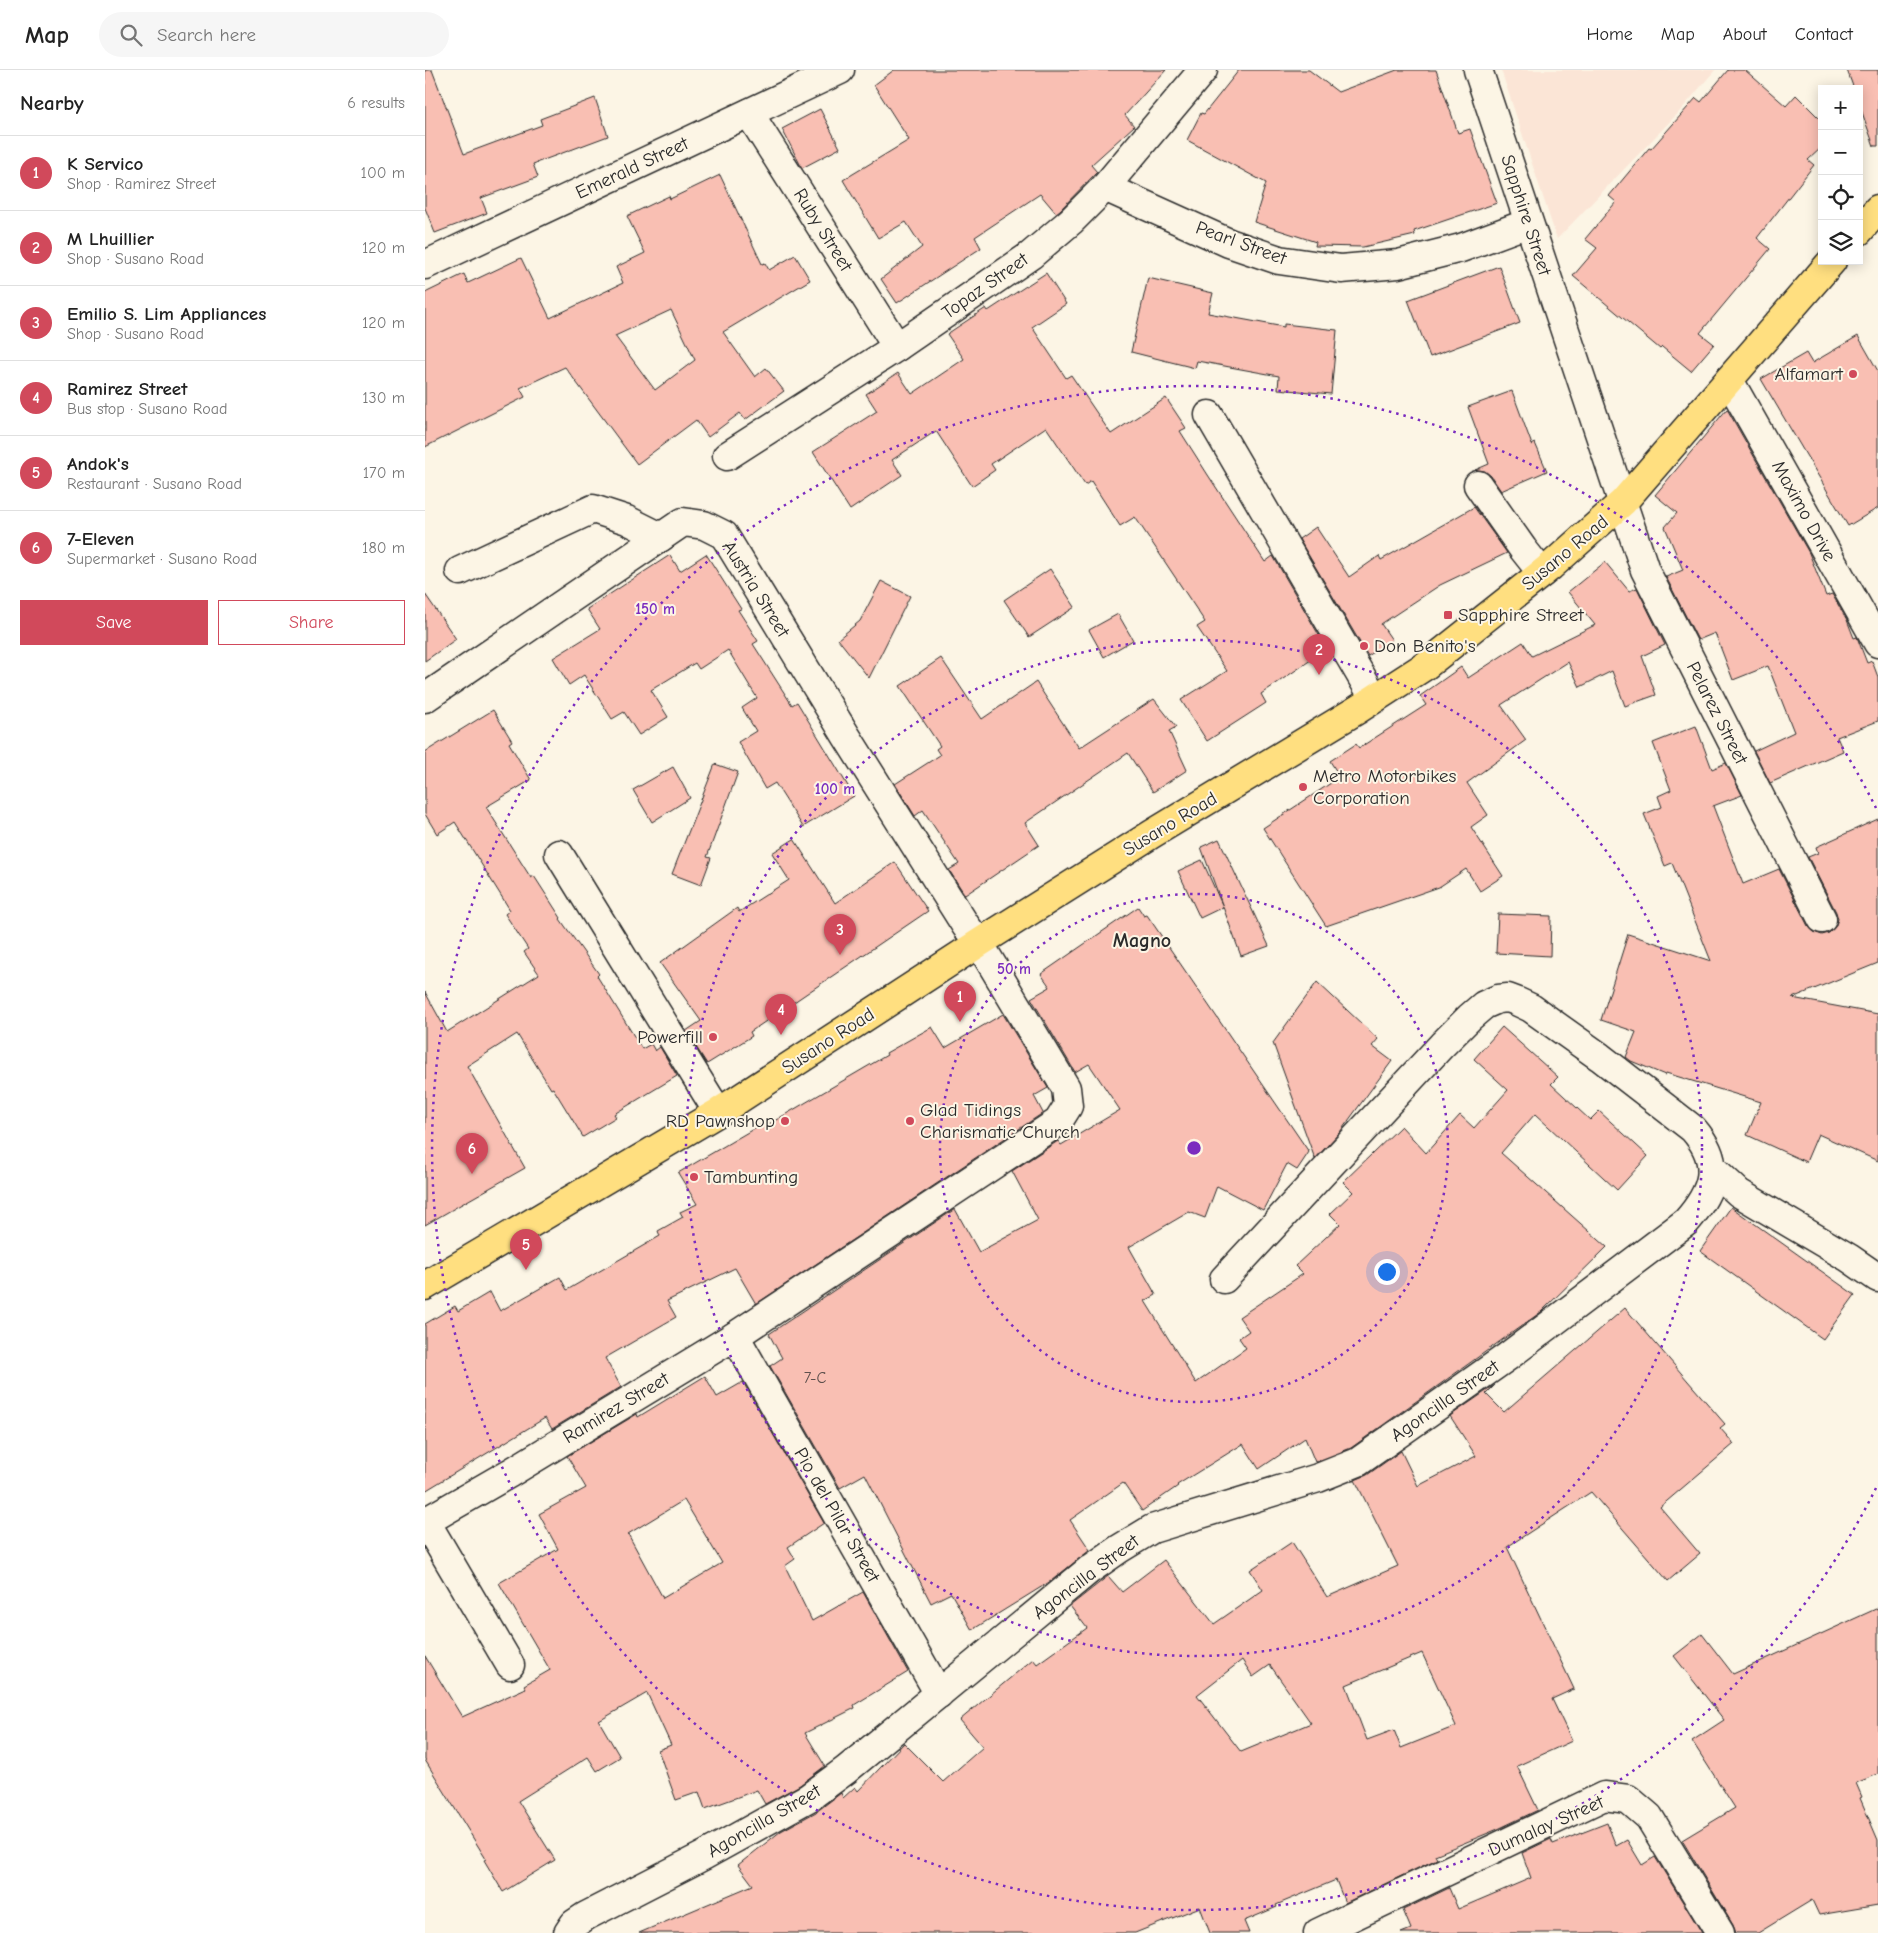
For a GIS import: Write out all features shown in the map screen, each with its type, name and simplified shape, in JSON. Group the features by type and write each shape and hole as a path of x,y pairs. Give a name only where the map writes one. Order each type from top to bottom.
{"main road":[{"path":"1863,226 1878,209"},
{"name":"Susano Road","path":"425,1286 719,1112 979,943 1425,666 1542,573 1623,502 1830,265"}],"street":[{"name":"Emerald Street","path":"425,265 839,70"},
{"name":"Topaz Street","path":"727,456 897,347 1031,255 1071,221 1105,187 1203,70"},
{"name":"Sapphire Street","path":"1478,70 1623,502"},
{"name":"Ruby Street","path":"749,113 897,347"},
{"name":"Pearl Street","path":"1105,187 1229,243 1279,260 1341,268 1398,264 1461,248 1528,223"},
{"name":"Maximo Drive","path":"1729,380 1878,643"},
{"path":"1209,415 1375,698"},
{"path":"1478,485 1542,573"},
{"name":"Pelarez Street","path":"1623,502 1645,570 1822,919"},
{"path":"460,571 593,509 627,520 661,537"},
{"name":"Austria Street","path":"425,698 683,522 704,525 724,535 847,737 966,926 979,943"},
{"path":"559,854 719,1112"},
{"name":"Ramirez Street","path":"425,1522 510,1473 735,1336 1058,1122 1067,1106 1066,1088 979,943"},
{"name":"Agoncilla Street","path":"567,1933 574,1924 586,1916 705,1855 808,1798 846,1770 1089,1570 1135,1538 1152,1529 1319,1478 1358,1462 1507,1357 1687,1222 1701,1205 1710,1186 1712,1168 1709,1152 1703,1140 1693,1129 1600,1057 1531,1008 1507,998 1498,999 1470,1017 1442,1045 1224,1279"},
{"path":"1712,1168 1739,1193 1849,1258 1878,1278"},
{"name":"Pio del Pilar Street","path":"735,1336 939,1694"},
{"path":"425,1522 510,1665"},
{"name":"Dumalay Street","path":"1318,1933 1604,1796 1628,1799 1649,1817 1720,1933"}],"shaded area":[{"path":"1501,70 1715,70 1680,111 1557,239"}],"building":[{"path":"425,70 432,70 464,154 542,125 540,119 595,98 608,136 533,164 538,177 481,198 487,213 435,233 425,208"},
{"path":"894,70 1166,70 1125,115 1134,126 1091,165 1097,172 1060,210 1056,213 1040,194 975,237 981,248 897,303 881,279 922,247 906,222 878,238 843,180 909,140 874,85"},
{"path":"1239,70 1309,70 1338,92 1397,70 1436,70 1458,133 1470,129 1497,203 1414,231 1415,235 1363,247 1315,246 1316,242 1254,222 1266,183 1187,140 1201,113 1204,114"},
{"path":"1728,70 1745,70 1786,106 1796,95 1818,117 1818,151 1808,160 1814,165 1757,238 1770,249 1700,333 1714,344 1691,371 1662,347 1660,349 1573,276 1597,248 1585,239 1616,202 1609,196 1649,148 1651,149 1696,98 1701,102"},
{"path":"1847,70 1878,70 1878,146 1874,146 1863,115 1863,85 1853,85"},
{"path":"820,109 840,148 802,168 782,129"},
{"path":"720,175 762,264 765,263 769,270 795,255 810,280 723,332 755,377 766,368 784,391 745,420 740,413 708,437 696,420 637,464 565,367 520,388 525,397 425,447 425,293 464,274 468,283 521,258 550,318 623,283 616,267 645,253 627,216 669,196 670,199","holes":["671,310 695,360 655,390 615,336"]},
{"path":"1499,266 1520,323 1430,357 1408,300"},
{"path":"1046,273 1066,304 1032,327 1066,378 1071,375 1111,434 1166,398 1186,428 1180,431 1208,475 1265,562 1273,556 1327,649 1261,694 1266,703 1207,741 1181,700 1227,671 1197,627 1205,622 1135,517 1120,526 1091,481 1085,485 1046,427 991,464 995,470 972,486 936,431 892,460 902,475 850,510 813,452 877,411 866,394 898,373 912,394 964,359 947,334 986,308 988,311"},
{"path":"1148,278 1213,293 1208,313 1284,327 1284,324 1337,330 1331,394 1278,389 1279,376 1197,361 1195,368 1131,352"},
{"path":"1858,336 1878,371 1878,508 1848,526 1761,379 1806,353 1812,363"},
{"path":"1512,391 1532,445 1535,443 1547,471 1501,491 1491,476 1485,471 1475,470 1489,464 1468,407"},
{"path":"1727,409 1809,553 1826,596 1832,594 1847,620 1854,638 1857,637 1867,663 1872,661 1878,677 1878,721 1837,737 1843,751 1770,783 1754,751 1794,732 1768,666 1733,680 1715,633 1698,640 1666,577 1683,570 1665,527 1677,513 1655,495"},
{"path":"1474,507 1507,553 1440,585 1381,624 1392,640 1368,656 1299,539 1316,527 1349,577 1379,556 1381,560"},
{"path":"706,554 741,609 738,610 758,641 753,644 792,705 797,702 854,796 803,827 775,783 765,789 738,742 756,731 742,708 757,698 728,650 699,669 695,663 651,690 668,717 639,735 624,712 612,719 584,675 569,685 553,658 600,629 587,609 670,555 680,571"},
{"path":"1605,562 1629,591 1637,588 1665,645 1642,656 1656,695 1625,706 1612,671 1580,687 1568,662 1501,705 1526,740 1467,783 1488,815 1471,827 1503,876 1480,891 1466,869 1439,887 1326,926 1263,828 1340,777 1330,761 1356,744 1359,748 1426,705 1420,696 1461,667 1468,678 1523,642 1532,656 1595,625 1568,592"},
{"path":"1050,569 1075,607 1029,637 1004,600"},
{"path":"881,581 910,596 869,678 838,639 860,621"},
{"path":"425,594 456,639 425,661"},
{"path":"1118,614 1133,640 1104,657 1089,630"},
{"path":"941,658 982,719 1036,682 1079,748 1154,699 1176,727 1169,731 1187,770 1153,792 1128,753 1025,823 1039,845 965,895 949,870 959,864 923,810 915,816 895,784 940,755 936,749 940,746 900,686"},
{"path":"493,710 512,741 509,743 531,780 486,807 531,878 534,876 560,919 599,974 597,976 642,1049 651,1044 655,1051 660,1047 677,1076 614,1114 616,1117 583,1137 517,1034 467,1066 525,1168 425,1225 425,992 447,1032 539,974 524,952 528,949 505,914 510,910 455,822 437,834 425,814 425,752"},
{"path":"1696,726 1712,769 1726,763 1742,795 1713,806 1743,884 1779,869 1808,926 1814,932 1822,935 1829,933 1835,927 1838,919 1808,857 1818,853 1816,847 1878,819 1878,963 1792,998 1878,1014 1878,1161 1818,1134 1806,1162 1747,1135 1761,1102 1666,1073 1665,1075 1631,1061 1626,1057 1636,1032 1601,1020 1628,934 1711,961 1672,863 1665,866 1644,814 1662,807 1658,796 1671,790 1653,743"},
{"path":"715,764 738,772 707,857 711,858 701,885 672,874"},
{"path":"673,767 690,798 652,822 633,790"},
{"path":"794,839 835,903 895,862 928,911 750,1032 752,1036 707,1064 686,1031 701,1021 660,963 737,908 739,912 789,880 772,853"},
{"path":"1219,839 1269,946 1241,956 1201,847"},
{"path":"1202,860 1223,907 1200,918 1178,871"},
{"path":"1138,907 1144,916 1147,915 1309,1152 1297,1170 1287,1164 1263,1210 1217,1186 1205,1218 1189,1212 1129,1247 1156,1295 1145,1301 1196,1383 1246,1348 1239,1338 1249,1331 1239,1317 1303,1274 1295,1266 1340,1224 1330,1214 1353,1192 1343,1182 1401,1126 1426,1153 1460,1115 1474,1128 1508,1090 1474,1059 1502,1027 1558,1077 1551,1084 1590,1120 1599,1111 1648,1156 1617,1190 1535,1114 1501,1153 1607,1247 1541,1312 1351,1448 1315,1462 1305,1438 1259,1469 1243,1444 1177,1485 1142,1511 1123,1483 1070,1520 1090,1550 1051,1581 972,1630 951,1593 931,1603 865,1474 840,1488 770,1366 782,1358 769,1334 955,1209 979,1252 1038,1220 1012,1171 1058,1141 1061,1145 1120,1110 1089,1064 1075,1072 1031,998 1050,987 1041,974"},
{"path":"1498,914 1551,916 1550,956 1496,953"},
{"path":"1317,982 1378,1039 1372,1046 1392,1061 1340,1132 1315,1159 1273,1043"},
{"path":"1003,1014 1048,1088 1034,1096 1043,1113 756,1304 735,1268 667,1301 676,1317 605,1358 621,1387 552,1429 545,1418 425,1491 425,1324 455,1306 458,1311 490,1292 500,1311 560,1277 567,1290 660,1236 658,1231 683,1217 680,1212 697,1204 678,1173 767,1121 769,1124 932,1027 945,1048"},
{"path":"1731,1207 1855,1295 1823,1339 1700,1251"},
{"path":"1625,1308 1725,1424 1720,1428 1734,1444 1660,1507 1700,1554 1668,1581 1591,1492 1507,1547 1574,1689 1552,1699 1572,1741 1517,1766 1538,1810 1435,1855 1437,1859 1345,1903 1336,1880 1276,1905 1277,1907 1244,1921 1249,1933 1210,1933 1200,1907 1135,1933 639,1933 753,1885 738,1865 781,1831 816,1812 841,1793 843,1798 855,1787 858,1791 904,1743 943,1782 983,1747 960,1720 1033,1659 1037,1664 1087,1628 1070,1606 1108,1576 1122,1592 1164,1560 1214,1624 1263,1590 1250,1570 1292,1542 1327,1597 1398,1566 1355,1480 1367,1475 1401,1451 1418,1486 1476,1456 1450,1416 1495,1385 1486,1394 1504,1412","holes":["1422,1653 1456,1726 1401,1748 1394,1730 1367,1740 1346,1685","1242,1660 1253,1677 1270,1665 1311,1723 1241,1752 1197,1695"]},
{"path":"705,1376 717,1397 743,1382 824,1523 788,1547 795,1559 785,1566 812,1621 863,1592 908,1672 854,1705 855,1708 805,1733 825,1766 800,1785 765,1804 757,1790 705,1809 699,1792 676,1800 658,1750 671,1745 647,1693 599,1721 620,1757 597,1771 588,1757 518,1801 555,1860 503,1892 484,1860 486,1859 425,1760 425,1656 462,1717 526,1688 524,1685 550,1670 499,1583 558,1549 539,1514 586,1488 567,1456 637,1414 638,1417","holes":["684,1500 722,1563 663,1598 628,1534"]},
{"path":"1878,1608 1878,1774 1856,1783 1862,1797 1860,1798 1878,1840 1878,1905 1819,1915 1812,1900 1758,1933 1736,1933 1682,1840 1735,1808 1692,1741 1724,1720 1674,1656 1702,1634 1733,1674"},
{"path":"1607,1823 1616,1846 1627,1840 1642,1865 1655,1857 1702,1933 1401,1933 1411,1929 1403,1910 1449,1888 1458,1909 1531,1878 1522,1853 1551,1839 1553,1844"}],"place":[{"name":"Alfamart","path":"1853,374"},
{"name":"Sapphire Street","path":"1448,615"},
{"name":"Don Benito's","path":"1364,646"},
{"name":"M Lhuillier","path":"1319,675"},
{"name":"Metro Motorbikes Corporation","path":"1303,787"},
{"name":"Emilio S. Lim Appliances","path":"840,955"},
{"name":"K Servico","path":"960,1022"},
{"name":"Ramirez Street","path":"781,1035"},
{"name":"Powerfill","path":"713,1037"},
{"name":"RD Pawnshop","path":"785,1121"},
{"name":"Glad Tidings Charismatic Church","path":"910,1121"},
{"name":"7-Eleven","path":"472,1174"},
{"name":"Tambunting","path":"694,1177"},
{"name":"Andok's","path":"526,1270"}],"district":[{"name":"Magno","path":"1142,940"}]}
